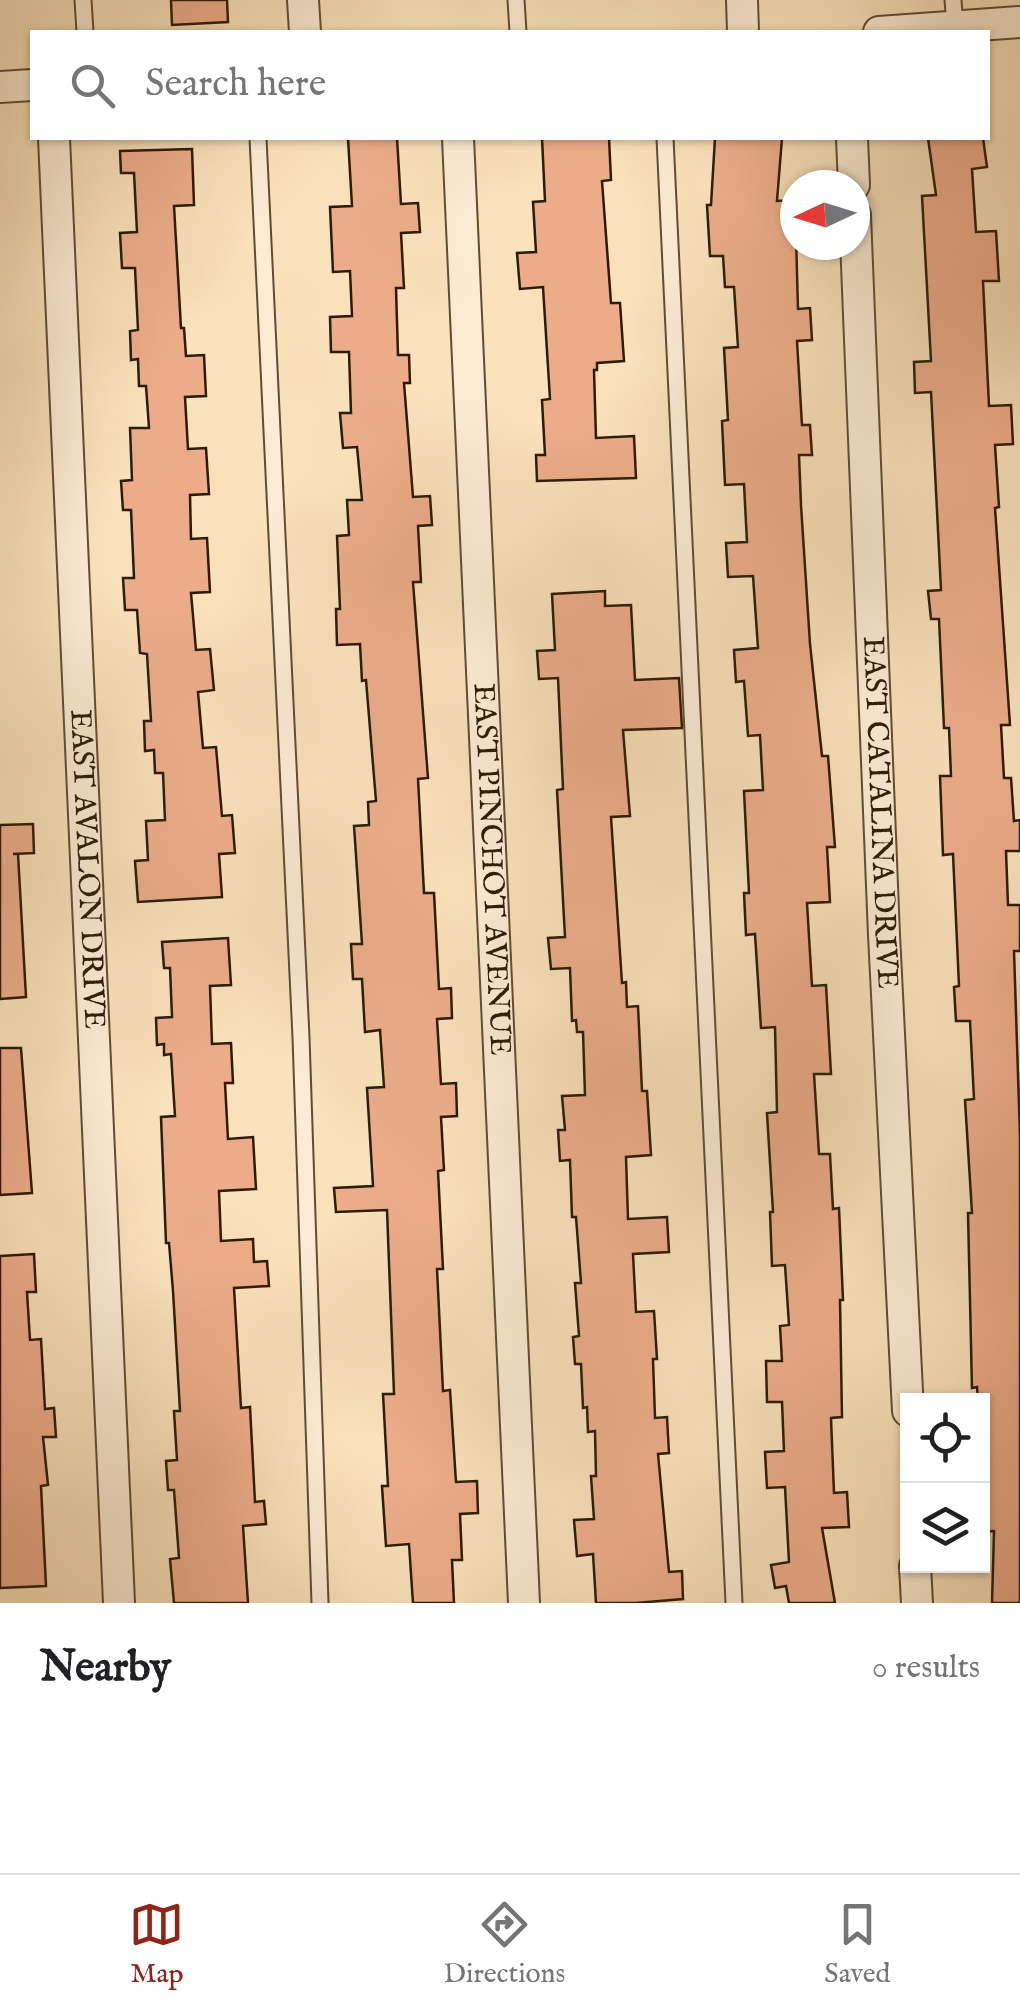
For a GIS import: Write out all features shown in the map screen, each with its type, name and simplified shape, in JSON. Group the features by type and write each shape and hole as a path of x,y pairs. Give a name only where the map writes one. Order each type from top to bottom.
{"street":[{"path":"303,0 304,30"},
{"path":"742,0 743,30"},
{"path":"887,30 954,13 1020,22"},
{"path":"0,87 30,85"},
{"name":"EAST AVALON DRIVE","path":"54,140 119,1603"},
{"name":"EAST PINCHOT AVENUE","path":"458,140 524,1603"},
{"path":"852,140 853,170"},
{"name":"EAST CATALINA DRIVE","path":"857,260 907,1393"},
{"path":"915,1573 917,1603"}],"lane":[{"path":"83,0 85,30"},
{"path":"516,0 518,30"},
{"path":"258,140 301,1037 320,1603"},
{"path":"665,140 734,1603"}],"building":[{"path":"171,0 227,0 228,22 172,25"},
{"path":"348,140 397,140 401,204 418,203 420,232 401,233 404,288 396,288 398,355 409,355 410,383 404,383 413,497 430,496 432,525 418,526 421,582 413,582 428,778 418,779 424,893 434,893 439,989 451,988 452,1018 437,1019 441,1084 456,1083 457,1116 441,1117 444,1170 438,1171 443,1269 437,1269 443,1391 450,1390 456,1482 477,1481 478,1513 460,1514 462,1560 452,1560 454,1603 413,1603 409,1544 386,1546 382,1486 388,1486 383,1394 394,1394 387,1210 336,1212 334,1188 373,1186 367,1088 384,1087 380,1030 365,1032 362,979 353,979 351,944 362,944 354,826 369,825 368,802 376,801 366,680 362,681 360,644 337,645 337,536 349,535 347,500 362,500 357,447 343,448 340,413 351,413 349,352 331,352 330,317 352,316 350,271 333,272 330,207 352,206"},
{"path":"542,140 609,140 611,180 602,181 611,303 620,303 624,361 597,363 594,370 596,438 634,436 636,478 537,481 536,455 545,455 542,400 550,399 543,287 520,289 517,253 536,252 533,202 545,201"},
{"path":"715,140 782,140 777,201 780,201 780,260 797,260 798,309 810,308 812,340 797,341 802,425 810,425 812,455 799,455 801,505 810,644 822,756 828,756 835,847 827,847 830,902 807,903 812,986 826,985 831,1074 814,1074 819,1154 830,1154 833,1209 839,1208 843,1300 842,1417 831,1418 834,1493 847,1492 849,1527 822,1528 835,1603 789,1603 786,1586 775,1588 771,1565 789,1562 785,1487 767,1488 765,1452 784,1451 782,1402 767,1402 766,1361 782,1361 780,1326 789,1325 785,1265 772,1266 767,1113 777,1112 775,1027 761,1028 755,934 746,935 744,893 749,893 744,791 763,790 760,735 748,736 744,681 736,682 734,650 758,648 753,576 728,577 726,543 747,542 744,484 725,485 722,421 728,420 724,348 738,347 734,287 725,287 723,256 710,256 707,205 711,205"},
{"path":"928,140 983,140 987,167 972,169 976,232 996,231 999,281 983,281 989,406 1011,405 1013,444 995,445 999,507 995,508 1010,725 1001,725 1004,778 1011,778 1014,821 1020,820 1020,851 1006,851 1008,905 1020,905 1020,951 1014,951 1020,1136 1020,1603 992,1603 990,1393 977,1393 977,1387 972,1388 968,1213 972,1213 965,1100 974,1099 970,1021 956,1021 954,987 959,986 953,854 943,855 940,776 951,776 949,728 944,728 939,619 931,619 928,591 941,590 931,392 915,393 914,362 931,361 922,196 936,195"},
{"path":"192,149 194,205 174,206 186,356 204,355 206,396 185,397 188,449 206,448 209,494 190,495 191,539 207,538 210,592 191,593 196,650 210,649 214,690 198,692 203,748 216,747 222,816 232,815 235,853 219,854 222,897 138,902 135,861 148,860 146,821 165,820 163,773 155,773 154,750 145,751 144,721 151,721 147,654 140,653 137,610 125,610 123,578 134,578 131,510 123,510 121,481 132,480 130,428 149,428 146,386 139,386 138,359 131,360 130,331 138,330 135,268 122,268 120,233 137,232 134,173 121,173 120,151"},
{"path":"605,591 605,606 631,605 635,680 679,678 682,728 623,730 630,816 611,817 622,983 626,982 627,1007 638,1006 642,1091 647,1091 651,1155 626,1157 628,1219 667,1217 669,1252 633,1254 636,1312 654,1311 655,1418 667,1417 669,1453 658,1454 669,1572 682,1571 683,1599 636,1603 596,1603 593,1554 577,1556 574,1520 594,1519 591,1476 596,1476 595,1431 588,1432 581,1364 575,1364 573,1337 579,1336 575,1283 581,1283 576,1217 572,1217 570,1160 560,1161 558,1130 565,1130 562,1096 585,1095 583,1032 577,1032 576,1020 572,1021 570,968 551,969 548,938 565,937 557,790 563,789 558,678 539,679 537,651 555,650 552,594"},
{"path":"33,824 34,853 13,854 18,854 26,997 0,999 0,825"},
{"path":"228,938 231,985 210,986 212,1044 231,1043 233,1083 225,1083 228,1139 253,1137 256,1189 219,1191 221,1241 253,1239 254,1262 267,1261 269,1286 234,1288 241,1408 250,1407 255,1502 264,1501 266,1524 243,1526 248,1603 174,1603 170,1559 179,1558 174,1490 168,1490 166,1461 177,1460 174,1411 180,1411 166,1243 161,1117 175,1116 171,1054 164,1055 164,1044 157,1045 156,1018 172,1017 170,968 164,968 162,942"},
{"path":"0,1048 21,1048 32,1193 0,1195"},
{"path":"34,1254 36,1292 27,1292 30,1340 41,1339 45,1409 54,1408 56,1437 43,1437 48,1485 41,1486 46,1586 0,1588 0,1256"}]}
